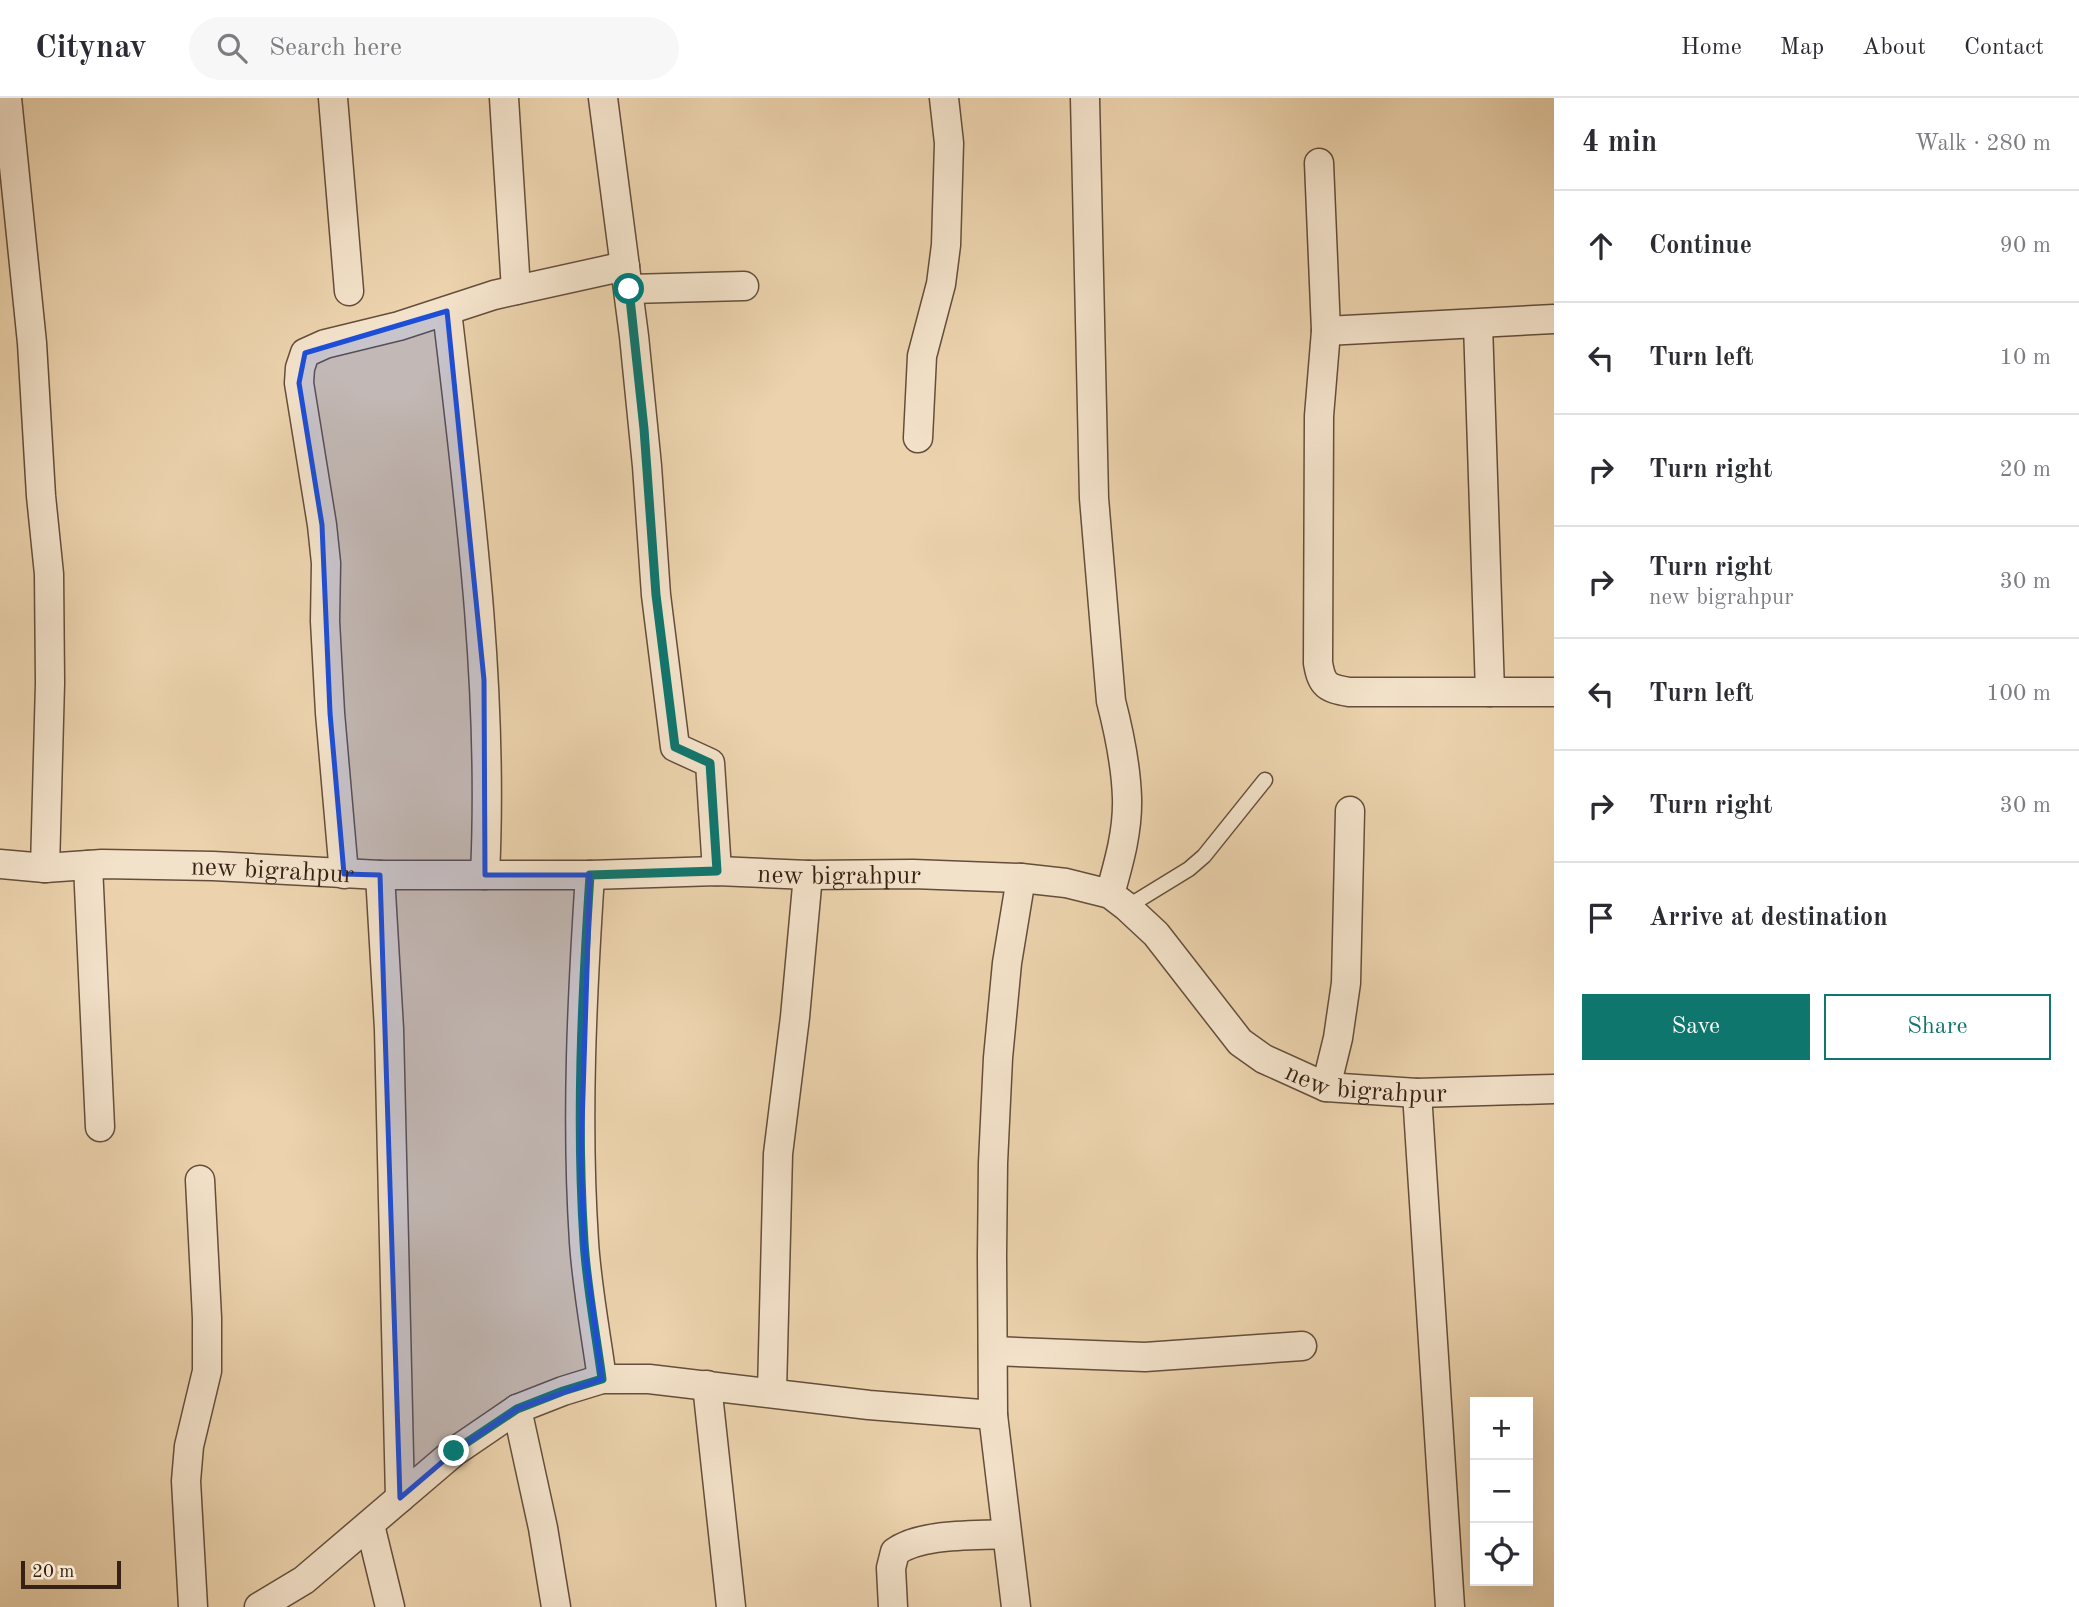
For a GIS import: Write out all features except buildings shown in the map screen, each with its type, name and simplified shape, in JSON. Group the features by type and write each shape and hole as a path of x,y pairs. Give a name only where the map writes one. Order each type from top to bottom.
{"street":[{"path":"7,98 32,343 41,496 49,574 50,683 45,867"},
{"path":"333,98 349,291"},
{"path":"504,98 516,290"},
{"path":"603,98 644,429 656,595 675,747 710,763 717,871"},
{"path":"918,439 922,356 941,284 946,246 949,143 944,98"},
{"path":"1085,98 1097,551 1111,701 1119,731 1127,797 1120,857 1119,900"},
{"path":"1320,163 1326,331 1320,416 1320,678 1330,688 1349,692 1554,692"},
{"path":"344,874 330,713 325,621 326,563 318,491 299,383 305,353 325,344 376,333 516,290 627,278 744,286"},
{"path":"447,311 484,680 488,803 485,875"},
{"path":"1326,331 1554,318"},
{"path":"1478,324 1489,692"},
{"path":"1326,1087 1338,1038 1346,983 1350,811"},
{"name":"new bigrahpur","path":"0,864 45,867 212,866 380,875 590,875 717,871 808,875 913,874 1021,878 1066,883 1119,900 1157,934 1240,1042 1265,1059 1326,1087 1417,1093 1554,1089"},
{"path":"88,865 100,1127"},
{"path":"380,875 389,1028 400,1498"},
{"path":"590,875 582,1000 581,1157 584,1244 602,1379"},
{"path":"772,1392 778,1154 794,1029 808,875"},
{"path":"1016,1607 993,1415 993,1163 998,1058 1007,963 1021,878"},
{"path":"1417,1093 1450,1607"},
{"path":"193,1607 186,1481 189,1446 207,1371 200,1180"},
{"path":"993,1351 1145,1357 1302,1346"},
{"path":"260,1607 304,1580 454,1451 517,1409 602,1379 649,1379 869,1405 993,1415"},
{"path":"707,1385 731,1607"},
{"path":"517,1409 543,1528 556,1607"},
{"path":"370,1525 390,1607"},
{"path":"893,1607 891,1567 895,1552 905,1544 1006,1534"}],"lane":[{"path":"1119,900 1189,869 1204,856 1265,780"}],"highlighted area":[{"path":"447,311 484,680 485,875 590,875 581,1157 584,1244 602,1379 517,1409 454,1452 400,1498 380,875 344,874 330,713 322,525 299,383 305,353"}],"route":[{"path":"454,1451 517,1409 602,1379 584,1244 581,1157 582,1000 590,875 717,871 710,763 675,747 656,595 644,429 629,289"}]}
